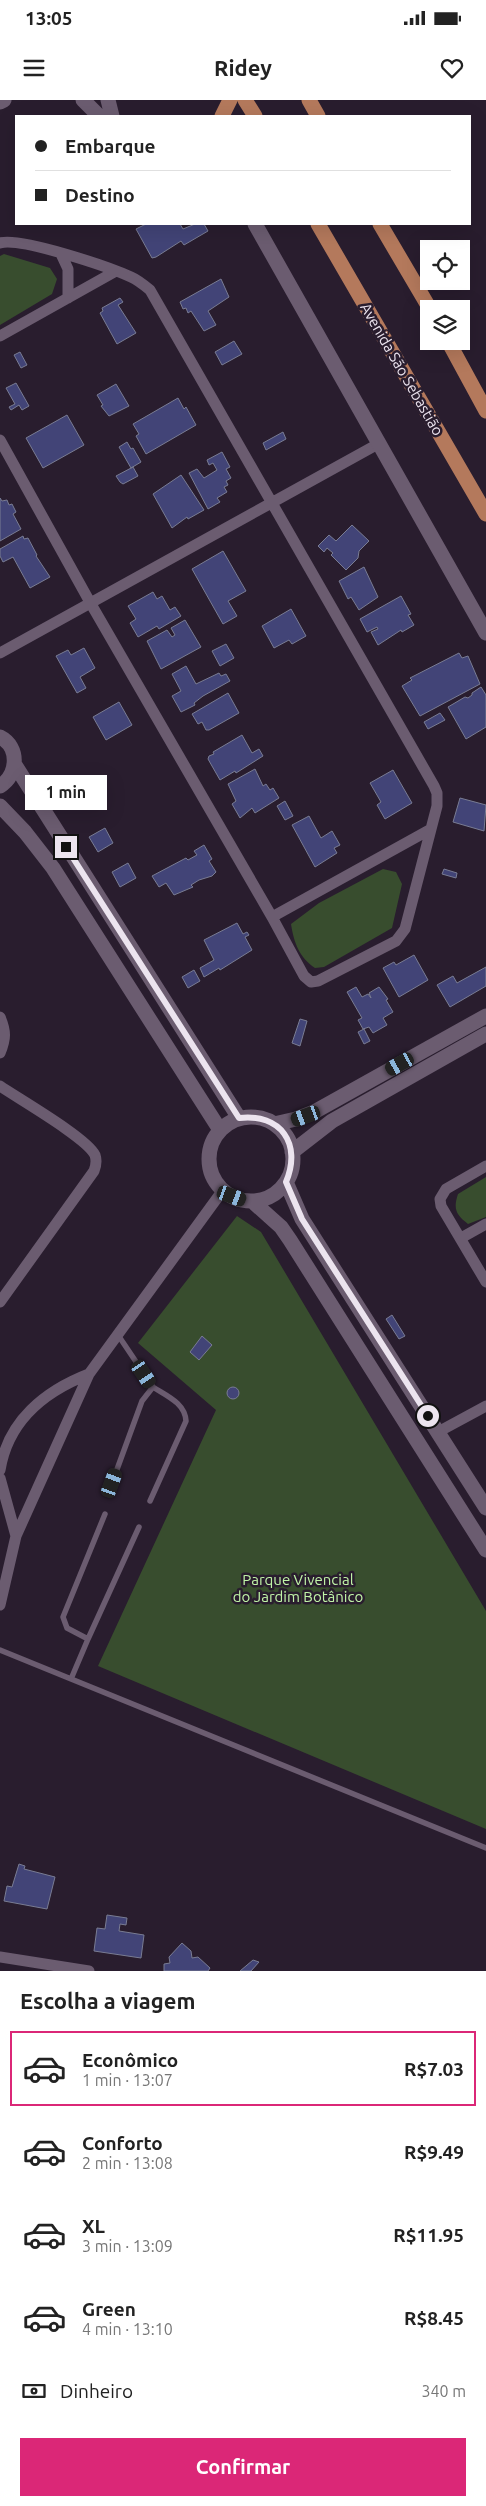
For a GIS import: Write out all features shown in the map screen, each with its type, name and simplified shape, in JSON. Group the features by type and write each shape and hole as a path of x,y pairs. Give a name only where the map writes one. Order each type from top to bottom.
{"main road":[{"path":"222,115 230,100"},
{"path":"245,100 254,115"},
{"path":"308,100 317,115"},
{"name":"Avenida São Sebastião","path":"319,225 486,514"},
{"path":"381,225 425,300"},
{"path":"453,350 486,411"}],"street":[{"path":"0,102 4,100"},
{"path":"83,100 98,115"},
{"path":"108,100 112,115"},
{"path":"256,225 486,633"},
{"path":"0,243 17,242 116,271 142,283 156,298 434,786 437,799 431,829 405,929 396,941 314,982 304,976 272,917 91,604 0,440"},
{"path":"61,254 68,269 68,298"},
{"path":"0,336 116,271"},
{"path":"0,653 378,444"},
{"path":"1,735 11,746 15,764 239,1118"},
{"path":"0,786 12,775 15,764"},
{"path":"0,806 53,868 220,1130"},
{"path":"272,917 431,829"},
{"path":"274,1124 306,1116 486,1016"},
{"path":"0,1017 5,1031 5,1040 0,1053"},
{"path":"292,1152 332,1121 486,1034"},
{"path":"0,1086 85,1143 96,1156 94,1171 0,1302"},
{"path":"239,1118 263,1118 274,1124 282,1131 292,1152 292,1168 286,1182 277,1192 265,1198 252,1201 242,1200 223,1190 214,1180 210,1167 211,1148 220,1130 239,1118"},
{"path":"486,1166 446,1189 440,1200 441,1206 486,1282"},
{"path":"286,1182 302,1219 486,1508"},
{"path":"0,1605 16,1536 89,1374 223,1190"},
{"path":"252,1201 280,1227 290,1240 486,1550"},
{"path":"461,1238 486,1224"},
{"path":"0,1470 3,1444 36,1404 72,1380 89,1374"},
{"path":"438,1432 486,1406"},
{"path":"0,1478 16,1536"},
{"path":"0,1957 89,1971"}],"lane":[{"path":"118,1335 153,1387 178,1403 185,1414 186,1421 150,1501"},
{"path":"112,1483 142,1401 153,1387"},
{"path":"88,1639 67,1628 63,1617 105,1514"},
{"path":"71,1679 139,1527"},
{"path":"0,1650 486,1848"}],"green space":[{"path":"4,254 50,268 57,279 52,294 0,325 0,256"},
{"path":"383,869 396,872 402,884 392,928 324,967 315,968 309,964 298,949 291,924 319,903"},
{"path":"486,1177 486,1217 468,1224 458,1215 456,1204 458,1194"},
{"name":"Parque Vivencial do Jardim Botânico","path":"237,1216 261,1232 486,1611 486,1829 98,1666 216,1410 138,1343"}],"building":[{"path":"144,225 181,225 183,229 193,225 205,225 208,231 184,245 181,241 152,258 136,229"},
{"path":"221,279 229,297 208,311 216,325 204,331 191,311 188,313 186,308 183,309 180,302"},
{"path":"120,298 123,302 118,305 136,333 117,344 100,313 103,311 102,308"},
{"path":"234,341 242,354 222,365 215,352"},
{"path":"20,352 27,365 21,368 14,355"},
{"path":"16,383 29,406 22,410 19,405 11,410 9,407 15,404 6,388"},
{"path":"116,384 129,406 109,416 101,406 103,405 97,395"},
{"path":"178,398 184,409 186,407 196,425 146,454 136,436 139,434 133,424"},
{"path":"67,415 84,445 43,468 26,438"},
{"path":"283,432 286,439 266,450 263,443"},
{"path":"127,442 141,462 131,468 119,447"},
{"path":"222,452 230,467 226,469 231,478 226,481 228,485 224,487 227,492 217,498 220,502 208,509 189,473 197,469 204,478 217,470 213,463 209,465 207,460"},
{"path":"133,467 138,476 123,484 120,482 116,476"},
{"path":"181,475 204,510 188,519 187,517 172,528 153,494"},
{"path":"0,498 2,501 7,500 9,505 12,504 16,512 13,514 21,529 0,541"},
{"path":"352,525 369,541 359,551 358,558 346,570 331,555 333,553 327,548 324,552 318,546 329,535 336,541"},
{"path":"23,536 24,539 28,538 36,556 50,577 30,588 13,557 3,562 0,556 0,549"},
{"path":"223,551 246,591 228,601 237,616 223,624 192,569"},
{"path":"364,567 378,597 359,610 351,597 348,599 339,581"},
{"path":"153,592 157,599 162,596 170,610 175,607 181,616 159,629 157,626 138,637 130,623 136,619 128,606"},
{"path":"401,596 411,614 408,615 414,625 402,632 401,630 378,645 371,632 378,629 377,627 367,632 360,619"},
{"path":"291,609 306,636 292,644 289,640 274,648 262,626"},
{"path":"185,620 201,647 161,669 147,641 167,630 172,637 175,635 171,628"},
{"path":"226,644 234,658 220,666 212,651"},
{"path":"84,648 95,668 80,677 86,688 77,693 56,656 68,650 71,655"},
{"path":"459,653 462,658 468,656 480,684 420,716 402,686 412,680 410,678"},
{"path":"186,666 196,684 219,673 221,676 226,674 230,681 203,696 194,703 195,705 181,712 172,696 181,691 172,674"},
{"path":"481,687 486,695 486,727 466,739 448,707 465,697 468,698"},
{"path":"228,693 239,713 209,730 206,730 202,722 198,724 192,714"},
{"path":"119,702 132,725 106,740 93,717"},
{"path":"440,713 445,720 428,729 424,722"},
{"path":"242,735 252,753 259,749 263,756 236,773 235,771 220,780 208,759 209,756"},
{"path":"255,769 263,786 266,784 270,790 273,788 279,798 255,813 252,808 240,818 232,804 236,801 228,784"},
{"path":"393,770 412,803 385,819 377,805 381,802 370,783"},
{"path":"460,798 486,805 484,831 453,822"},
{"path":"285,801 293,816 285,820 277,806"},
{"path":"309,816 321,838 332,831 340,845 334,848 337,853 315,867 292,825"},
{"path":"105,828 113,843 98,852 89,837"},
{"path":"204,845 212,859 209,861 216,872 212,876 199,880 191,885 193,887 174,895 166,883 159,887 152,876 186,858 188,860 197,855 194,851"},
{"path":"128,863 136,878 120,887 112,872"},
{"path":"444,869 457,873 456,878 442,874"},
{"path":"237,923 243,934 247,932 249,935 245,937 252,950 220,970 219,968 204,977 200,968 214,960 204,940"},
{"path":"414,955 428,980 399,997 383,968 394,962 396,965"},
{"path":"486,967 486,986 450,1007 437,985 453,976 457,983"},
{"path":"194,970 200,981 188,988 182,977"},
{"path":"356,987 362,997 368,994 371,998 369,993 379,987 388,999 386,1000 393,1012 383,1018 387,1025 373,1033 369,1027 363,1029 358,1020 362,1018 347,992"},
{"path":"300,1019 307,1021 300,1046 292,1043"},
{"path":"364,1029 370,1041 364,1044 358,1032"},
{"path":"392,1315 405,1336 399,1339 386,1319"},
{"path":"202,1336 212,1345 199,1360 190,1352"},
{"path":"231,1387 235,1387 239,1393 235,1399 231,1399 227,1395 227,1391"},
{"path":"19,1864 25,1866 24,1869 55,1877 47,1909 4,1901 7,1886 12,1887"},
{"path":"107,1915 127,1918 126,1925 120,1924 119,1931 144,1935 141,1958 94,1951 97,1928 105,1929"},
{"path":"182,1943 191,1951 192,1958 198,1957 210,1968 208,1971 164,1971 164,1964 170,1963 169,1957"},
{"path":"253,1960 259,1962 251,1971 240,1971"}],"route":[{"path":"66,847 239,1118 263,1118 282,1131 289,1141 292,1152 292,1168 286,1182 296,1208 428,1416"}]}
